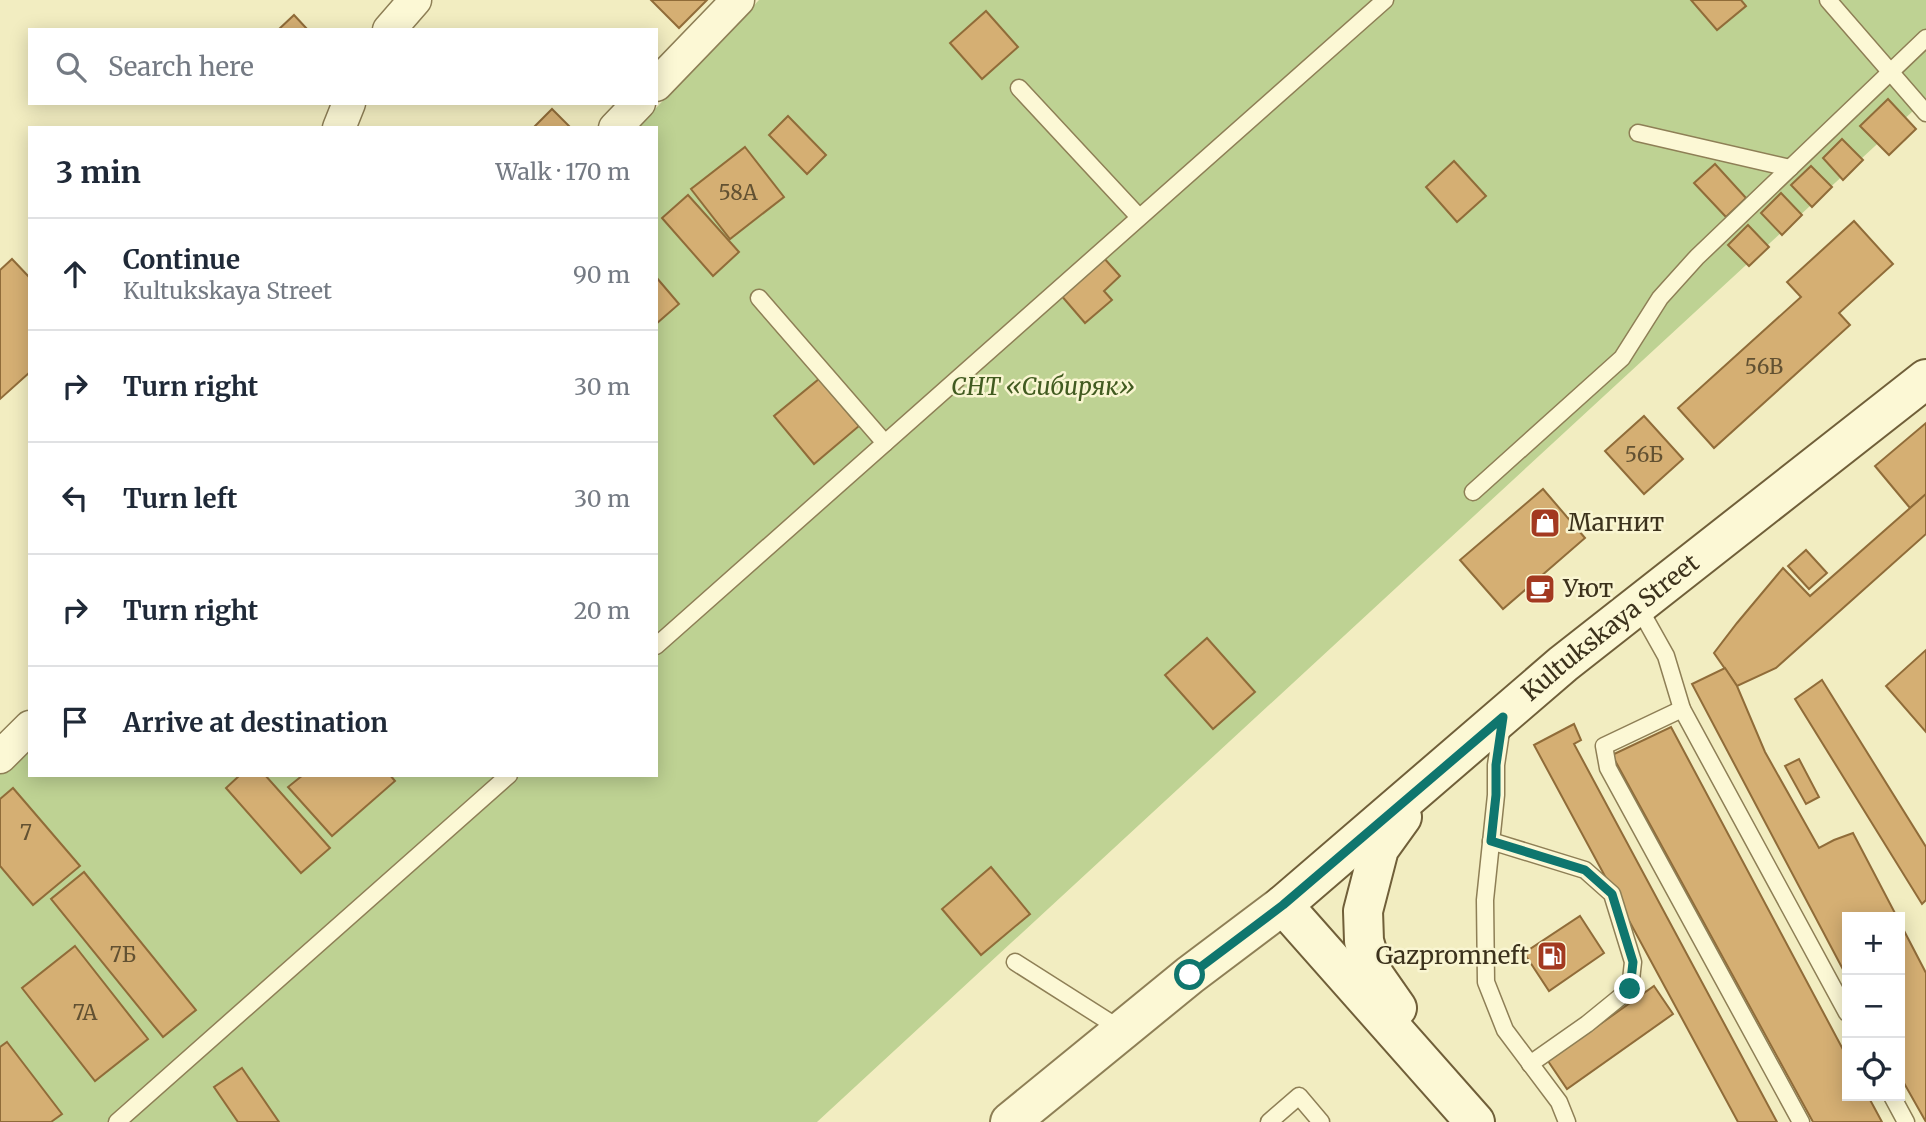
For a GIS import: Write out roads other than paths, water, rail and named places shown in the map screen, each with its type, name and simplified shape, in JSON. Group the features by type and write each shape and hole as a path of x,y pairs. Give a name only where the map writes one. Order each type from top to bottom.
{"main road":[{"name":"Kultukskaya Street","path":"1014,1121 1190,975 1283,905 1563,664 1926,379"},
{"path":"1430,780 1379,849 1363,911 1364,941 1374,975 1444,1070 1475,1122"},
{"path":"1283,905 1475,1122"}],"street":[{"path":"391,28 415,0"},
{"path":"658,83 738,0"},
{"path":"340,126 348,105"},
{"path":"617,126 637,105"},
{"path":"0,757 28,729"}],"lane":[{"path":"658,644 1385,0"},
{"path":"1828,0 1926,113"},
{"path":"1473,492 1622,358 1660,298 1697,257 1926,38"},
{"path":"1019,88 1139,217"},
{"path":"1638,133 1790,168"},
{"path":"759,298 886,443"},
{"path":"1638,606 1667,656 1682,709 1842,1004"},
{"path":"1682,709 1604,746 1608,768 1801,1122"},
{"path":"1503,717 1496,765 1496,795 1485,900 1486,982 1505,1030 1559,1102 1567,1122"},
{"path":"117,1122 507,777"},
{"path":"1491,841 1585,870 1612,894 1633,962 1630,989 1587,1024 1530,1064"},
{"path":"1015,962 1122,1030"},
{"path":"1269,1122 1299,1096 1321,1122"},
{"path":"1895,1101 1906,1122"}],"place":[{"name":"Магнит","path":"1545,523"},
{"name":"Уют","path":"1540,589"},
{"name":"Gazpromneft","path":"1552,956"}],"park label":[{"name":"СНТ «Сибиряк»","path":"1043,387"}]}
